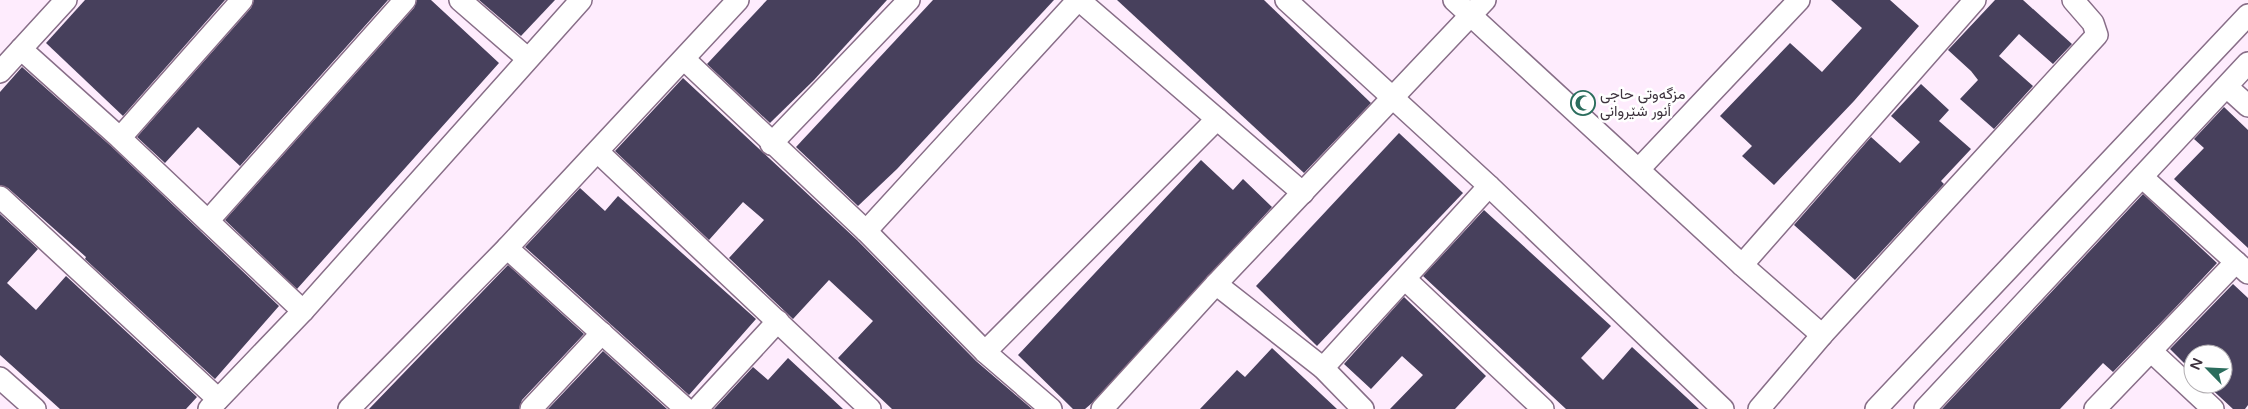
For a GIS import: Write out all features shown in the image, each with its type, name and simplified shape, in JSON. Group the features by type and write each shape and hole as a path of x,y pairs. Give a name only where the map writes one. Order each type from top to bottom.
{"street":[{"path":"0,72 66,0"},
{"path":"120,138 242,0"},
{"path":"208,221 405,0"},
{"path":"460,0 527,58"},
{"path":"0,197 214,404 303,311 527,58 581,0"},
{"path":"349,409 507,248 738,0"},
{"path":"771,144 909,0"},
{"path":"866,231 1079,0 1303,193"},
{"path":"1286,0 1489,186 1724,409"},
{"path":"1454,0 1742,265 1822,335"},
{"path":"1102,409 1216,284 1485,0"},
{"path":"1639,169 1799,0"},
{"path":"1742,265 1975,0"},
{"path":"1759,409 1822,335 2097,35 2093,23 2074,0"},
{"path":"1885,406 2248,15"},
{"path":"20,49 120,138 303,311"},
{"path":"684,59 771,144 866,231 985,352 1051,409"},
{"path":"1925,409 2248,63"},
{"path":"2227,86 2248,106"},
{"path":"985,352 1217,119"},
{"path":"598,152 778,321 867,408"},
{"path":"2095,409 2151,352 2242,268 2142,177"},
{"path":"1323,368 1489,186"},
{"path":"507,248 686,409"},
{"path":"1405,279 1543,409"},
{"path":"1216,284 1323,368 1363,409"},
{"path":"697,409 778,321"},
{"path":"531,409 602,332"},
{"path":"2151,352 2213,409"},
{"path":"0,378 35,409"}],"building":[{"path":"85,0 225,0 123,116 46,43"},
{"path":"254,0 388,0 240,166 198,127 165,163 137,137 251,8"},
{"path":"417,0 431,0 499,63 297,289 225,220 414,8"},
{"path":"479,0 555,0 521,36"},
{"path":"767,0 887,0 814,80 770,123 707,64"},
{"path":"933,0 1054,0 897,169 858,206 796,147"},
{"path":"1117,0 1264,0 1371,103 1304,173"},
{"path":"1831,0 1890,0 1919,26 1854,101 1774,185 1742,156 1752,146 1720,116 1790,43 1822,72 1862,28"},
{"path":"1995,0 2023,0 2072,44 2053,64 2019,34 1999,56 2033,86 1994,129 1960,99 1978,80 1948,50"},
{"path":"22,67 112,147 279,306 215,379 85,259 86,257 8,188 0,185 0,92"},
{"path":"683,78 857,240 976,361 1032,409 892,409 838,358 873,321 829,280 793,319 729,258 764,220 743,202 709,240 615,151"},
{"path":"1921,84 1949,110 1939,121 1971,149 1941,181 1944,184 1855,280 1794,225 1871,137 1900,163 1920,142 1891,116"},
{"path":"2224,107 2248,130 2248,248 2174,179 2204,148 2194,139"},
{"path":"1399,133 1463,193 1317,346 1256,286"},
{"path":"1201,160 1233,190 1243,179 1272,207 1092,403 1085,409 1073,409 1018,355"},
{"path":"580,188 605,211 618,196 756,319 689,395 525,247"},
{"path":"2143,194 2217,263 2175,308 2113,372 2103,363 2060,409 1942,409"},
{"path":"1484,210 1611,326 1581,358 1603,380 1632,347 1699,409 1566,409 1423,276"},
{"path":"0,214 38,249 7,283 36,310 66,276 197,397 186,409 60,409 0,355"},
{"path":"508,265 584,334 522,400 519,409 369,409"},
{"path":"2233,284 2248,298 2248,405 2245,409 2233,409 2217,394 2233,394 2233,344 2183,344 2183,362 2170,349"},
{"path":"1404,297 1486,376 1455,409 1390,409 1423,375 1402,356 1371,389 1344,364"},
{"path":"1272,348 1337,409 1200,409 1237,370 1245,377"},
{"path":"603,351 667,409 548,409"},
{"path":"788,358 843,409 714,409 753,367 768,380"}],"place":[{"name":"مزگەوتی حاجی أنور شێروانی","path":"1583,103"}]}
